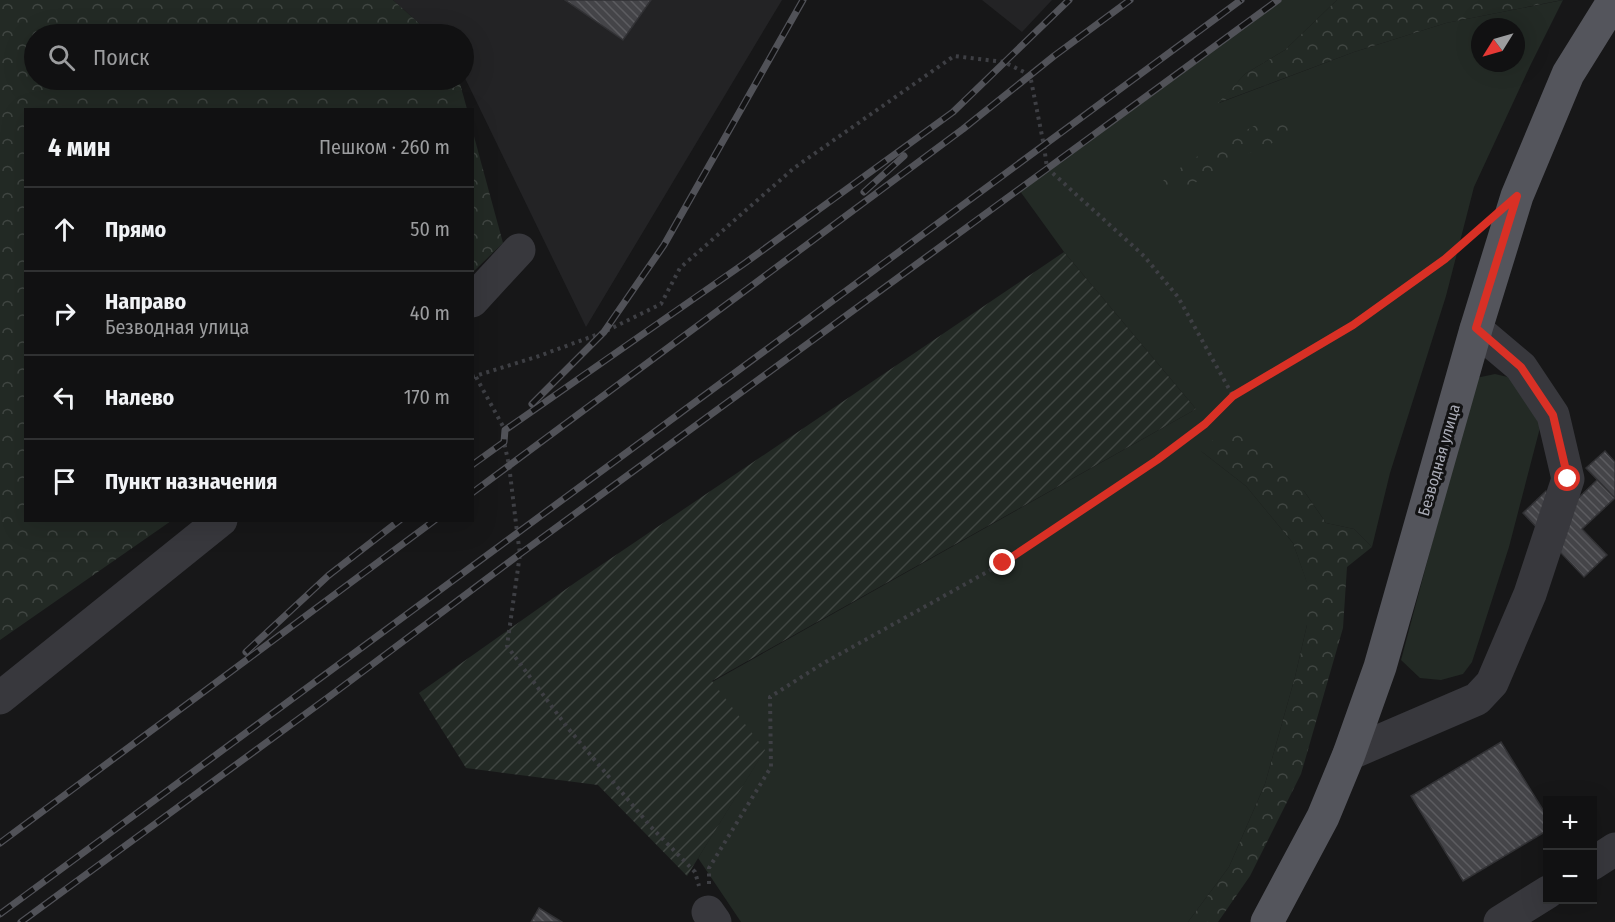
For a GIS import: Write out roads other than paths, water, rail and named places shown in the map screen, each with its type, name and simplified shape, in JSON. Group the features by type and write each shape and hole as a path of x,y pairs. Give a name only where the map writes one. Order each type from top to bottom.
{"main road":[{"name":"Безводная улица","path":"1267,922 1323,817 1349,754 1380,667 1476,328 1517,196 1568,74 1614,0"}],"street":[{"path":"474,299 519,250"},
{"path":"1349,754 1477,699 1492,684 1530,594 1568,479 1553,415 1521,367 1476,328"},
{"path":"0,698 219,522"},
{"path":"1597,861 1615,849"},
{"path":"1500,922 1543,895"}],"railway":[{"path":"532,404 604,332 664,245 803,0"},
{"path":"474,464 504,442 505,430 745,263 953,112 1069,0"},
{"path":"474,492 963,129 1054,56 1130,0"},
{"path":"0,914 1241,0"},
{"path":"21,922 1278,0"},
{"path":"864,192 904,156"},
{"path":"246,652 329,575 397,522"},
{"path":"0,843 432,522"}]}
